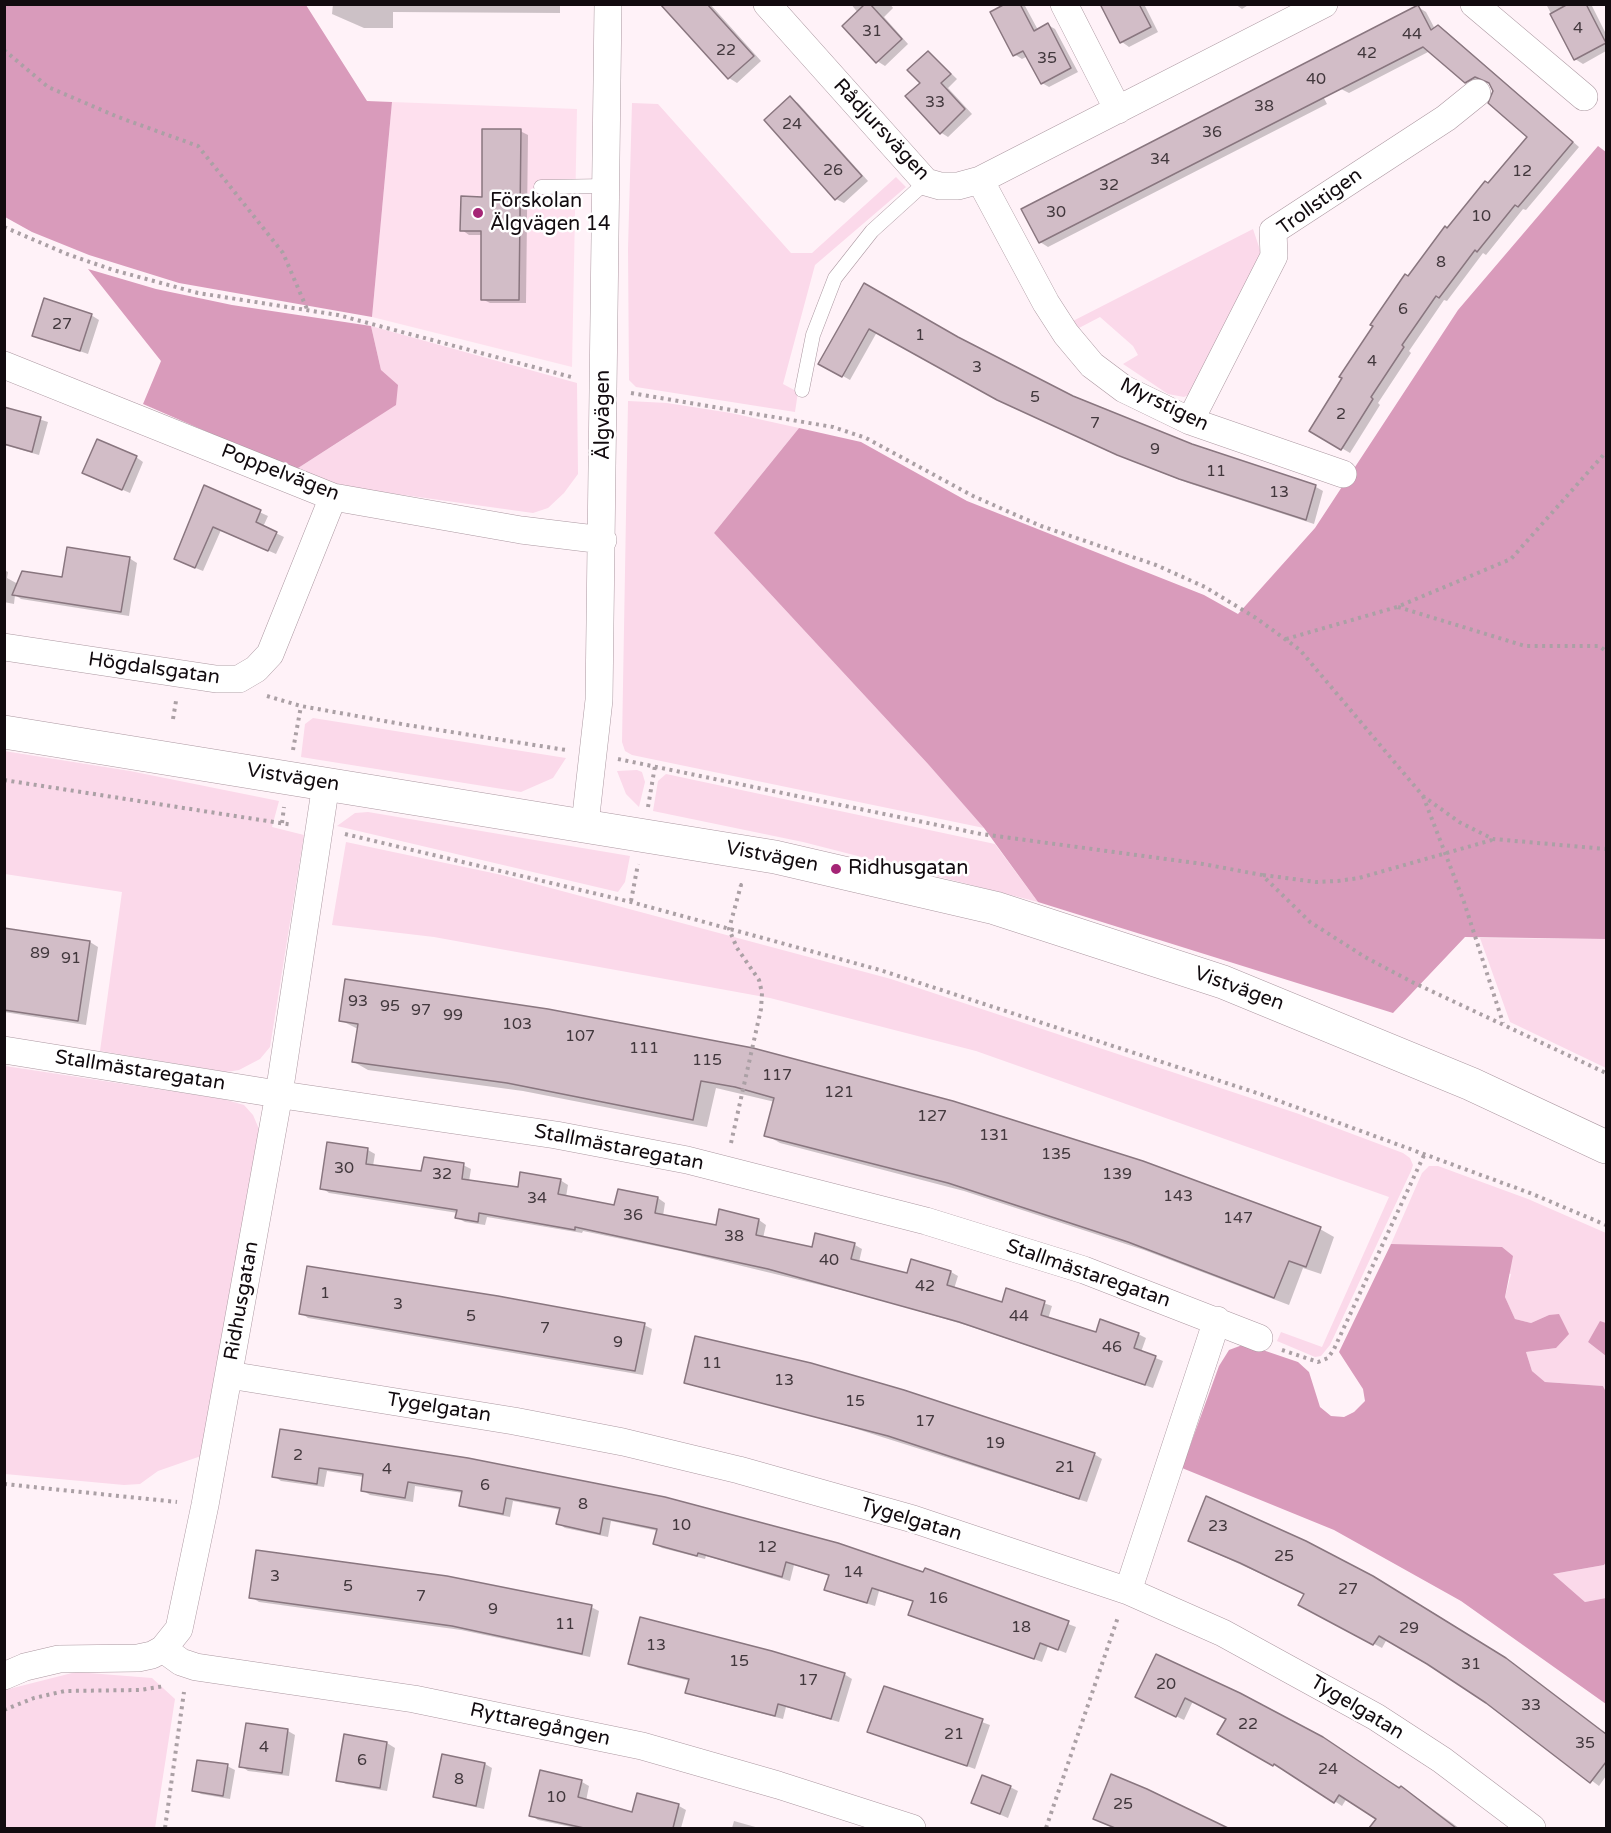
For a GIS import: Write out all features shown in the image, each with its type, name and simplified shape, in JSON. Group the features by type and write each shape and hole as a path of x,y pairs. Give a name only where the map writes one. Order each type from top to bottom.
{"main road":[{"name":"Vistvägen","path":"4,732 775,856 996,908 1223,982 1472,1084 1606,1147"}],"street":[{"name":"Älgvägen","path":"585,824 595,754 599,699 603,540 608,4"},
{"name":"Rådjursvägen","path":"767,4 926,182 958,186 980,180 1324,4"},
{"path":"1064,4 1118,110"},
{"path":"1474,4 1584,97"},
{"name":"Trollstigen","path":"1190,421 1274,256 1273,231 1446,118 1477,93"},
{"name":"Myrstigen","path":"980,180 1046,303 1066,334 1092,365 1124,389 1190,421 1343,474"},
{"name":"Poppelvägen","path":"4,364 333,497 521,530 603,540"},
{"name":"Högdalsgatan","path":"4,647 216,679 239,679 256,669 270,654 333,497"},
{"name":"Ridhusgatan","path":"163,1649 174,1638 184,1616 205,1505 279,1094 326,784"},
{"name":"Stallmästaregatan","path":"4,1050 279,1094 556,1134 725,1169 803,1188 982,1238 1095,1274 1259,1338"},
{"path":"1128,1591 1217,1320"},
{"name":"Tygelgatan","path":"229,1375 514,1421 646,1447 739,1470 913,1519 1128,1591 1223,1633 1376,1717 1442,1760 1532,1828"},
{"path":"4,1676 25,1667 59,1659 138,1658 163,1649"},
{"name":"Ryttaregången","path":"163,1649 181,1662 191,1675 414,1699 642,1746 778,1785 912,1828"}],"lane":[{"path":"802,390 813,335 835,279 872,231 926,182"},
{"path":"541,187 606,186"}],"path":[{"path":"4,50 48,87 118,117 198,146 283,253 308,310"},
{"path":"4,226 67,254 113,270 198,293 370,322 604,386 799,420 833,427 866,438 973,496 1041,526 1156,565 1205,587 1256,618 1300,650 1423,796 1459,822 1493,839"},
{"path":"1286,640 1397,607 1511,559 1606,452"},
{"path":"1397,607 1525,646 1599,646 1606,651"},
{"path":"239,679 256,691 301,706 595,754 981,834 1316,882 1359,878 1493,839 1606,849"},
{"path":"4,780 318,830 431,853 631,902 879,970 1260,1094 1425,1153 1606,1225"},
{"path":"1423,796 1504,1024"},
{"path":"1262,875 1310,922 1365,957 1412,982 1606,1073"},
{"path":"725,1169 761,1009 762,993 759,980 737,948 729,929 741,885"},
{"path":"1259,1338 1277,1348 1318,1362 1328,1358 1425,1153"},
{"path":"4,1484 205,1505"},
{"path":"1046,1828 1128,1591"},
{"path":"4,1710 34,1698 65,1691 140,1690 191,1675 165,1828"}],"shaded area":[{"path":"5,4 306,5 367,101 392,102 372,317 179,283 89,255 32,232 5,217"},
{"name":"Förskolan Älgvägen 14","path":"392,102 577,109 572,367 372,317"},
{"path":"632,103 658,104 791,253 812,253 896,177 906,187 815,265 783,384 798,392 795,412 636,387 629,380 628,249"},
{"path":"1598,146 1606,152 1606,939 1465,937 1393,1013 1038,902 984,828 928,764 714,533 799,428 861,442 967,501 1204,595 1238,614 1315,528 1458,310"},
{"path":"1253,229 1264,262 1195,392 1184,397 1168,394 1123,364 1138,355 1133,346 1100,317 1079,328 1069,323"},
{"path":"88,269 156,289 232,305 371,326 381,370 398,385 396,405 295,470 143,404 161,361"},
{"path":"371,326 577,383 578,474 564,493 548,508 533,513 339,486 295,470 359,429 381,370"},
{"path":"628,401 667,403 731,413 799,428 714,533 928,764 984,828 632,755 625,751 622,742"},
{"path":"313,718 566,758 553,778 521,792 301,757 305,724"},
{"path":"4,751 130,771 279,801 272,827 304,835 270,1047 260,1059 239,1070 226,1072 100,1051 122,892 5,874"},
{"path":"617,771 642,772 645,782 639,807 626,794"},
{"path":"666,774 995,844 1038,902 803,842 653,811 658,781"},
{"path":"368,812 630,856 625,882 618,892 337,826 355,813"},
{"path":"346,842 502,875 891,979 1299,1114 1403,1153 1410,1158 1413,1165 1330,1345 1321,1356 1315,1357 1277,1341 1281,1332 1322,1347 1389,1197 976,1051 770,998 434,937 332,925"},
{"path":"1480,938 1606,939 1606,1068 1510,1022"},
{"path":"5,1066 223,1099 244,1105 253,1115 259,1129 201,1456 158,1471 140,1484 124,1485 5,1474"},
{"path":"1429,1166 1438,1166 1528,1199 1606,1233 1606,1323 1600,1322 1588,1342 1606,1356 1606,1392 1603,1386 1545,1382 1532,1371 1526,1352 1556,1348 1549,1315 1531,1323 1515,1319 1505,1297 1511,1274 1391,1244 1422,1173"},
{"path":"1391,1244 1502,1247 1513,1256 1505,1297 1515,1319 1531,1323 1549,1315 1559,1314 1569,1334 1556,1348 1526,1352 1532,1371 1545,1382 1603,1386 1606,1392 1606,1562 1604,1565 1553,1574 1585,1602 1606,1598 1606,1704 1461,1601 1334,1530 1182,1468 1219,1366 1229,1350 1245,1344 1298,1362 1309,1372 1320,1407 1331,1416 1344,1417 1354,1412 1365,1401 1363,1389 1339,1352"},
{"path":"1600,1321 1606,1323 1606,1356 1588,1342"},
{"path":"1606,1562 1606,1598 1585,1602 1553,1574 1604,1565"},
{"path":"76,1672 152,1678 175,1699 155,1828 5,1828 5,1690"}],"building":[{"path":"660,4 707,4 754,56 728,79"},
{"path":"865,4 870,4 902,39 876,63 842,26"},
{"path":"1005,4 1020,4 1034,31 1048,23 1071,68 1041,84 1023,51 1013,56 990,12"},
{"path":"1100,4 1139,4 1151,27 1120,43"},
{"path":"1568,4 1586,4 1606,43 1574,60 1550,14"},
{"path":"1418,5 1431,30 1438,25 1573,142 1518,207 1515,205 1477,252 1475,250 1439,298 1436,296 1402,345 1404,347 1371,397 1373,399 1341,450 1309,431 1342,378 1339,377 1373,326 1370,325 1405,274 1408,276 1445,226 1447,228 1485,181 1488,183 1527,137 1488,103 1493,91 1489,83 1475,77 1465,83 1423,47 1039,243 1021,209"},
{"path":"928,51 951,74 941,83 965,109 940,134 905,96 920,83 907,70"},
{"path":"790,96 862,176 835,200 764,120"},
{"path":"482,129 521,129 519,300 481,300 481,231 460,231 461,196 482,197"},
{"path":"864,283 958,337 1073,396 1192,444 1316,485 1306,520 1179,479 1117,455 997,400 869,329 842,377 818,364"},
{"path":"44,298 92,314 80,351 32,336"},
{"path":"4,407 41,417 32,452 4,444"},
{"path":"97,439 137,456 122,490 82,473"},
{"path":"204,485 261,510 256,522 277,532 268,551 213,527 195,568 174,559"},
{"path":"67,547 130,557 121,612 12,595 22,571 62,577"},
{"path":"4,928 90,941 78,1021 4,1010"},
{"path":"345,979 548,1009 753,1048 953,1101 1143,1161 1321,1227 1306,1267 1289,1261 1274,1298 1128,1242 948,1183 764,1136 774,1098 735,1087 701,1081 693,1120 507,1083 352,1062 358,1024 339,1021"},
{"path":"327,1142 368,1148 366,1164 421,1171 424,1157 464,1163 462,1179 518,1187 520,1172 561,1179 558,1194 614,1205 618,1189 658,1197 655,1213 716,1225 719,1209 759,1219 756,1235 812,1247 815,1233 855,1243 851,1259 907,1273 911,1259 951,1271 947,1285 1002,1302 1006,1288 1045,1301 1041,1315 1096,1332 1100,1319 1139,1333 1134,1348 1156,1356 1145,1385 959,1322 768,1269 575,1227 575,1230 479,1213 478,1222 455,1218 457,1210 320,1189"},
{"path":"307,1266 498,1296 645,1323 635,1371 299,1314"},
{"path":"695,1336 811,1363 904,1390 1095,1453 1079,1499 888,1436 684,1383"},
{"path":"280,1429 468,1458 665,1497 838,1543 923,1572 925,1568 1069,1621 1058,1650 1040,1643 1034,1659 908,1615 913,1601 872,1588 867,1603 824,1590 829,1575 786,1562 782,1577 698,1553 697,1556 653,1544 657,1529 603,1518 600,1534 556,1524 560,1508 506,1498 503,1514 459,1506 462,1491 408,1482 405,1498 361,1491 363,1474 319,1468 317,1484 272,1477"},
{"path":"1206,1496 1306,1541 1373,1576 1506,1658 1606,1734 1606,1762 1590,1783 1486,1703 1427,1664 1379,1636 1373,1645 1298,1605 1304,1594 1188,1541"},
{"path":"256,1550 447,1576 592,1605 582,1654 452,1626 249,1598"},
{"path":"640,1617 772,1651 845,1673 831,1719 778,1704 775,1716 685,1693 689,1679 628,1664"},
{"path":"1156,1654 1240,1693 1323,1737 1399,1788 1401,1786 1456,1828 1369,1828 1376,1819 1339,1795 1334,1803 1274,1764 1273,1766 1217,1734 1226,1719 1185,1698 1176,1717 1135,1697"},
{"path":"884,1686 983,1719 967,1766 867,1732"},
{"path":"246,1723 288,1729 282,1773 239,1767"},
{"path":"344,1734 387,1742 380,1788 336,1781"},
{"path":"442,1754 485,1763 476,1806 433,1797"},
{"path":"197,1760 228,1764 223,1796 192,1791"},
{"path":"540,1770 582,1780 578,1797 632,1812 637,1793 679,1804 673,1828 584,1828 529,1816"},
{"path":"1111,1774 1228,1828 1115,1828 1093,1819"},
{"path":"982,1775 1011,1786 1000,1814 971,1803"}],"place":[{"name":"Förskolan Älgvägen 14","path":"478,213"},
{"name":"Ridhusgatan","path":"836,869"}]}
